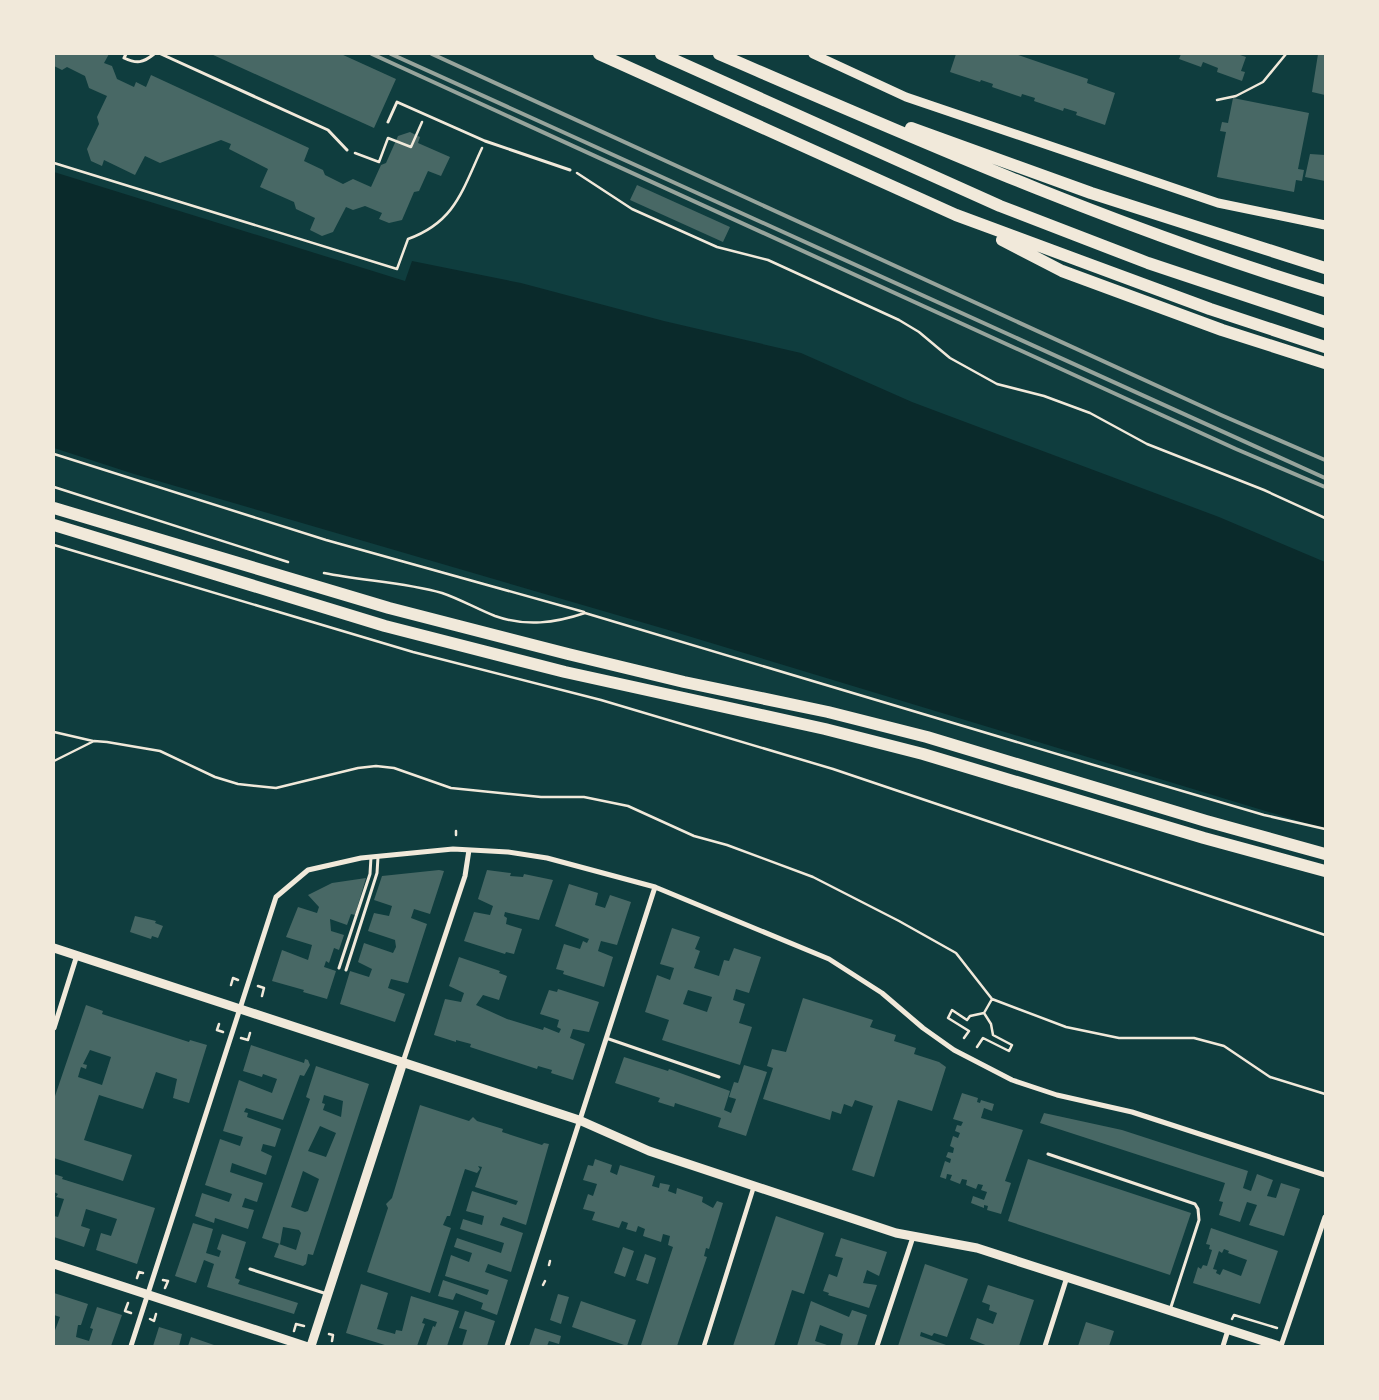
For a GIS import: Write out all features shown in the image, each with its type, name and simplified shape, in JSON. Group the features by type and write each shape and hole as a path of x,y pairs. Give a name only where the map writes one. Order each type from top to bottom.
{"highway":[{"path":"599,54 956,215 1062,271 1222,330 1325,363"},
{"path":"661,54 911,168 1008,209 1156,266 1325,322"},
{"path":"718,54 1040,190 1194,247 1325,291"},
{"path":"780,80 1036,174 1325,268"},
{"path":"956,215 1210,309 1325,347"},
{"path":"54,508 389,608 577,657 828,712 918,735 1206,821 1325,854"},
{"path":"54,526 385,626 566,672 825,729 923,754 1204,838 1325,871"}],"main road":[{"path":"813,54 906,97 1212,201 1325,225"},
{"path":"54,948 579,1120 648,1151 754,1186 912,1237 966,1245 1280,1346"},
{"path":"311,1346 403,1062"},
{"path":"54,1264 305,1346"}],"street":[{"path":"131,1346 276,897 308,870 371,857 452,849 548,858 655,887 828,959 882,993 923,1028 954,1050 1000,1075 1057,1095 1132,1112 1325,1175"},
{"path":"403,1062 465,876 469,850"},
{"path":"507,1346 655,887"},
{"path":"54,1028 77,955"},
{"path":"704,1346 754,1186"},
{"path":"1280,1346 1325,1217"},
{"path":"877,1346 912,1237"},
{"path":"1045,1346 1067,1277"},
{"path":"1223,1346 1228,1330"}],"lane":[{"path":"126,54 124,58 138,62 144,61 154,54"},
{"path":"161,54 328,130 347,150"},
{"path":"388,122 396,102 485,141 570,170"},
{"path":"346,970 377,873 378,856"},
{"path":"339,968 370,874 371,857"},
{"path":"606,1038 719,1077"},
{"path":"1048,1154 1195,1204 1198,1209 1199,1220 1170,1311"},
{"path":"250,1270 328,1294"}],"path":[{"path":"1218,100 1236,96 1263,82 1286,54"},
{"path":"347,150 379,162 388,138 411,147 418,131"},
{"path":"54,163 397,269 408,239 436,226 453,207 485,141"},
{"path":"570,170 592,181 632,209 717,247 768,260 899,320 919,332 950,358 997,384 1044,396 1090,413 1147,444 1264,490 1325,518"},
{"path":"54,454 326,540 585,613 1264,815 1325,829"},
{"path":"54,487 296,565"},
{"path":"54,546 413,652 601,700 833,769 1325,935"},
{"path":"323,573 406,585 442,594 513,621 544,623 585,613"},
{"path":"54,732 94,741 160,751 215,777 238,784 283,787 358,768 376,766 394,768 451,788 487,790 541,797 584,797 628,806 694,836 727,845 813,877 899,921 956,953 992,999 1066,1027 1119,1038 1194,1038 1224,1046 1270,1077 1325,1094"},
{"path":"54,761 94,741"},
{"path":"231,985 233,978 238,980"},
{"path":"258,986 264,988 262,996"},
{"path":"964,1038 968,1031 948,1018 952,1010 967,1020 970,1016 984,1012 992,999"},
{"path":"977,1047 983,1038 1009,1051 1012,1045 993,1035 991,1024 984,1012"},
{"path":"219,1024 217,1030 223,1032"},
{"path":"241,1038 248,1040 250,1033"},
{"path":"137,1278 139,1272 143,1273"},
{"path":"163,1280 168,1282 165,1288"},
{"path":"543,1285 544,1281"},
{"path":"128,1303 125,1311 131,1313"},
{"path":"149,1319 154,1321 156,1314"},
{"path":"1228,1330 1234,1315 1286,1331"},
{"path":"294,1331 296,1324 304,1326"},
{"path":"329,1334 333,1335 332,1341"}],"water":[{"path":"54,172 405,281 412,261 521,283 664,321 801,353 912,402 1219,517 1325,562 1325,829 665,629 134,474 54,448"}],"building":[{"path":"54,54 109,54 104,63 112,66 117,79 134,87 136,82 146,87 151,75 309,148 304,161 323,170 325,175 343,184 353,179 371,187 381,165 386,163 398,136 410,132 420,137 418,143 450,157 441,176 428,171 419,191 414,192 402,220 389,223 379,219 382,213 365,206 353,210 346,207 333,232 322,236 310,230 315,218 296,209 294,202 260,187 268,169 229,149 231,144 221,140 160,163 145,156 135,175 104,160 102,166 91,161 87,149 99,124 97,117 107,96 89,88 85,76 67,67 62,70 54,66"},
{"path":"211,54 341,54 396,79 374,128"},
{"path":"956,54 1015,54 1088,79 1087,83 1115,93 1105,125 1076,115 1077,112 1064,108 1063,111 1034,101 1035,98 1022,94 1021,97 992,87 993,84 981,80 980,82 950,72"},
{"path":"1181,54 1237,54 1246,57 1241,71 1245,72 1242,81 1217,72 1218,68 1203,62 1201,67 1179,59"},
{"path":"1318,54 1325,54 1325,95 1312,92"},
{"path":"1233,98 1309,113 1298,169 1304,170 1302,181 1296,180 1294,192 1217,177 1226,132 1220,131 1222,122 1228,123"},
{"path":"1310,154 1325,155 1325,181 1305,177"},
{"path":"637,185 730,227 723,242 630,200"},
{"path":"487,870 511,873 510,876 523,877 524,874 553,880 539,920 505,912 506,924 522,929 514,954 506,952 505,954 464,941 474,912 490,915 493,906 478,899"},
{"path":"444,871 430,914 414,909 411,918 427,924 408,983 391,979 388,988 405,994 395,1022 340,1004 350,971 369,977 372,969 358,962 364,943 393,953 396,947 395,940 368,931 374,913 389,916 392,906 374,900 382,876"},
{"path":"366,878 355,915 351,914 347,925 330,919 331,931 344,935 339,950 334,948 329,963 326,961 324,967 336,971 327,999 272,981 282,950 308,960 312,945 286,937 298,907 317,913 319,907 308,895 332,883"},
{"path":"569,884 598,893 595,905 605,908 610,895 631,902 617,945 601,941 598,951 613,957 604,987 563,974 564,971 556,969 564,944 580,949 583,941 587,943 589,939 555,926"},
{"path":"135,916 156,921 155,923 163,926 158,938 152,936 151,939 130,932"},
{"path":"672,928 700,937 695,949 700,951 694,968 719,976 724,960 729,961 734,948 761,957 749,993 736,989 733,1000 745,1004 739,1023 752,1027 740,1065 662,1040 669,1020 645,1012 657,975 670,980 674,968 660,964","holes":["688,990 712,997 707,1012 683,1004"]},
{"path":"459,957 500,971 499,973 507,976 499,1000 483,995 476,1005 507,1019 543,1030 544,1027 559,1033 561,1029 557,1027 559,1020 540,1014 549,990 557,992 558,989 599,1002 589,1032 573,1029 570,1038 585,1044 573,1080 551,1073 552,1070 538,1066 537,1069 470,1047 471,1044 456,1040 456,1042 434,1035 445,999 461,1002 464,993 449,986"},
{"path":"803,998 873,1020 870,1027 896,1035 894,1041 916,1048 914,1054 939,1062 946,1067 932,1111 898,1100 874,1177 852,1170 873,1106 855,1100 852,1107 844,1104 841,1114 832,1111 830,1120 763,1099 773,1068 767,1066 772,1049 786,1052"},
{"path":"86,1005 103,1011 102,1014 189,1042 190,1040 207,1045 189,1103 173,1098 177,1079 156,1072 143,1109 99,1095 84,1140 132,1155 123,1181 54,1158 54,1099","holes":["90,1050 111,1057 102,1085 78,1077 81,1067 86,1069 87,1065 83,1064"]},
{"path":"251,1045 304,1063 305,1059 308,1060 310,1065 304,1076 300,1075 283,1120 246,1108 244,1112 248,1113 247,1117 281,1129 275,1147 263,1144 261,1151 272,1156 266,1175 232,1163 230,1172 263,1183 257,1202 245,1198 242,1207 254,1210 248,1229 215,1218 214,1223 195,1216 202,1193 229,1202 232,1194 205,1185 220,1139 240,1146 243,1137 223,1131 239,1080 272,1093 277,1079 263,1074 262,1077 243,1071"},
{"path":"624,1057 668,1071 669,1069 730,1091 724,1110 731,1113 736,1099 729,1097 734,1082 738,1083 744,1065 767,1072 746,1136 718,1127 721,1118 675,1103 674,1107 658,1102 660,1098 615,1083"},
{"path":"316,1066 369,1084 313,1255 308,1254 306,1264 303,1266 274,1257 279,1244 296,1250 301,1233 299,1230 283,1227 280,1244 262,1238 310,1099 306,1097","holes":["324,1095 343,1101 341,1117 323,1110 325,1104 322,1103","320,1126 336,1133 326,1157 308,1151","303,1171 319,1179 308,1211 305,1212 291,1207"]},
{"path":"962,1093 978,1098 977,1102 980,1103 981,1100 994,1104 992,1111 984,1108 981,1118 1023,1130 1005,1181 1011,1183 1001,1214 987,1210 988,1206 984,1205 984,1208 971,1203 973,1196 984,1200 987,1192 981,1190 983,1185 978,1184 976,1189 966,1185 967,1180 962,1179 960,1184 950,1180 952,1175 947,1174 946,1179 940,1177 945,1161 950,1163 951,1159 946,1157 948,1152 953,1153 954,1148 950,1146 953,1136 958,1138 960,1133 955,1131 957,1125 961,1126 963,1122 953,1119"},
{"path":"420,1105 469,1121 473,1117 477,1121 503,1129 502,1132 542,1145 544,1143 549,1144 526,1225 503,1217 500,1225 523,1233 511,1272 488,1264 485,1272 508,1280 497,1315 481,1309 483,1303 456,1293 453,1300 438,1296 443,1280 487,1295 489,1290 445,1276 451,1255 469,1262 472,1253 454,1247 457,1238 501,1253 504,1243 460,1229 463,1219 482,1225 484,1216 466,1211 472,1191 516,1205 518,1201 475,1187 482,1167 478,1166 480,1169 477,1173 465,1169 450,1216 447,1216 443,1225 451,1228 430,1293 367,1272 388,1208 386,1204 392,1198"},
{"path":"1044,1113 1122,1130 1248,1171 1243,1188 1251,1191 1257,1174 1273,1180 1267,1196 1276,1198 1281,1183 1300,1189 1284,1236 1249,1225 1257,1205 1247,1202 1240,1222 1219,1215 1223,1202 1219,1201 1225,1183 1040,1123"},
{"path":"595,1159 612,1165 610,1172 617,1175 620,1165 655,1176 652,1186 659,1188 660,1183 670,1185 668,1191 676,1194 677,1188 703,1197 702,1202 713,1208 717,1201 723,1203 709,1249 706,1248 704,1256 707,1257 677,1346 641,1345 673,1247 668,1245 670,1236 663,1234 661,1242 643,1236 645,1229 638,1226 636,1232 626,1229 628,1223 622,1221 619,1228 592,1220 595,1212 583,1209 588,1194 593,1196 597,1184 583,1180 588,1165 593,1166"},
{"path":"1028,1159 1191,1213 1170,1275 1008,1221"},
{"path":"54,1174 63,1177 62,1179 155,1208 137,1264 96,1250 101,1233 111,1236 117,1219 86,1209 81,1226 90,1229 84,1247 54,1237 54,1216 58,1217 64,1199 56,1197 58,1194 54,1192"},
{"path":"776,1216 824,1233 804,1294 792,1290 774,1346 733,1346"},
{"path":"193,1223 213,1229 206,1253 219,1257 221,1251 217,1249 222,1234 246,1242 235,1278 240,1280 238,1284 298,1303 294,1314 207,1287 214,1264 204,1260 196,1283 175,1276"},
{"path":"1211,1228 1278,1251 1260,1304 1193,1283 1198,1267 1201,1269 1203,1265 1207,1266 1212,1250 1209,1249 1210,1245 1206,1244","holes":["1224,1249 1229,1251 1228,1253 1247,1260 1241,1276 1223,1269 1220,1275 1216,1273 1217,1270 1213,1269 1219,1251 1222,1253"]},
{"path":"841,1238 887,1252 879,1276 867,1270 863,1283 877,1285 869,1308 828,1295 829,1293 823,1291 829,1274 837,1277 843,1258 835,1256"},
{"path":"623,1247 634,1251 625,1277 614,1273"},
{"path":"645,1254 656,1258 648,1284 636,1280"},
{"path":"925,1264 968,1279 947,1337 934,1333 932,1336 921,1332 920,1336 949,1346 898,1346"},
{"path":"361,1284 388,1293 377,1329 395,1334 396,1330 402,1331 411,1296 459,1311 447,1346 426,1346 433,1326 435,1327 437,1322 424,1318 422,1323 425,1324 417,1346 388,1346 346,1333"},
{"path":"988,1285 1034,1300 1019,1346 988,1346 970,1339 977,1318 993,1324 997,1313 989,1310 990,1305 982,1302"},
{"path":"54,1293 88,1304 81,1325 78,1325 76,1337 89,1341 93,1329 90,1328 97,1307 122,1315 111,1346 54,1346 54,1333 60,1317 54,1315"},
{"path":"558,1294 569,1297 561,1324 550,1320"},
{"path":"581,1301 636,1320 627,1346 572,1327"},
{"path":"811,1301 849,1317 852,1310 867,1315 857,1346 840,1346 843,1334 820,1325 815,1341 830,1346 797,1346"},
{"path":"465,1311 495,1321 487,1346 462,1346 467,1330 459,1328"},
{"path":"1086,1322 1114,1331 1109,1346 1078,1346"},
{"path":"159,1327 182,1334 179,1346 153,1346"},
{"path":"535,1328 561,1336 559,1344 549,1341 547,1346 529,1346"},
{"path":"191,1337 214,1345 188,1346"}],"railway":[{"path":"372,54 1236,449 1325,487"},
{"path":"391,54 1325,478"},
{"path":"432,54 1221,415 1325,460"}]}
